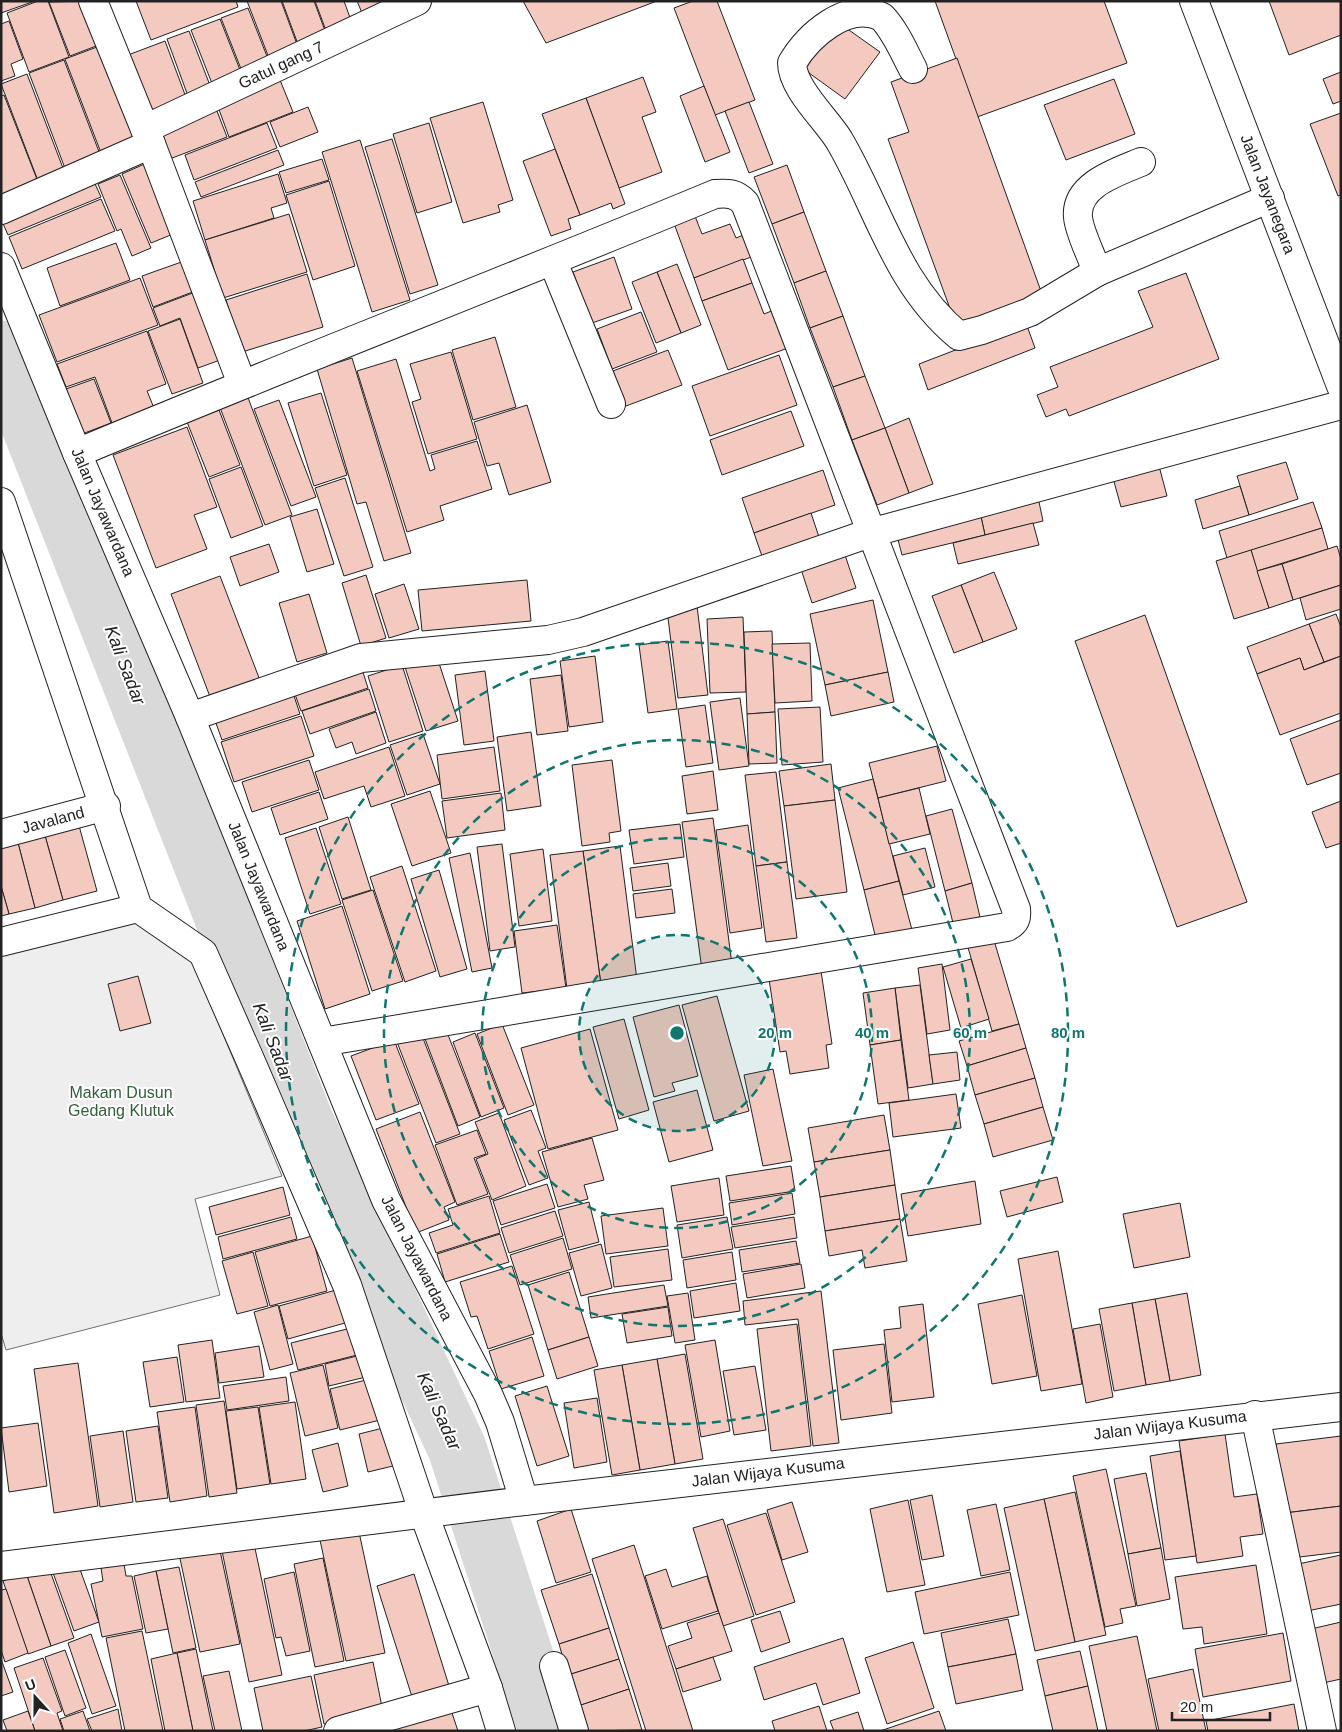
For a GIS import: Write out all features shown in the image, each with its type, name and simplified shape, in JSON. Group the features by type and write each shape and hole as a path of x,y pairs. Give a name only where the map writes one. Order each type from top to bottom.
{"street":[{"path":"93,1 148,137 242,384"},
{"name":"Gatul gang 7","path":"1,210 417,1"},
{"name":"Jalan Jayanegara","path":"1194,1 1341,386"},
{"path":"913,69 893,31 880,15 864,6 854,4 843,7 820,23 792,63 792,71 800,85 839,140 910,282 941,321 959,336 982,330 1030,312 1097,272 1270,198"},
{"path":"1097,272 1078,218 1079,201 1090,188 1140,162"},
{"path":"77,453 242,384 553,262 715,194 727,193 738,195 745,203 870,533 1016,908 1017,917 1014,923 1007,927 322,1042"},
{"path":"553,262 611,404"},
{"name":"Jalan Jayawardana","path":"1,267 77,453 190,717 402,1233 488,1394 500,1422 524,1501"},
{"path":"190,717 361,658 548,640 583,632 870,533 1341,405"},
{"path":"1,502 106,806 138,908 203,953 347,1285 431,1513 501,1731"},
{"name":"Javaland","path":"1,834 106,806"},
{"path":"1,942 138,908"},
{"name":"Jalan Wijaya Kusuma","path":"1,1566 524,1501 1255,1415 1341,1407"},
{"path":"1255,1415 1322,1731"},
{"path":"554,1666 574,1731"},
{"path":"338,1731 488,1688"}],"green space":[{"name":"Makam Dusun Gedang Klutuk","path":"133,920 193,962 282,1176 195,1199 220,1295 6,1350 1,1333 1,953"}],"building":[{"path":"1,1 35,1 1,13"},
{"path":"38,1 48,1 69,57 29,72 7,13"},
{"path":"88,1 104,43 70,56 49,2"},
{"path":"136,1 236,1 238,7 151,40"},
{"path":"247,1 281,1 298,47 269,58"},
{"path":"282,1 314,1 327,36 299,47"},
{"path":"315,1 344,1 353,26 328,36"},
{"path":"357,1 388,1 362,13"},
{"path":"523,1 657,1 546,43"},
{"path":"693,1 717,1 755,100 715,115 674,8"},
{"path":"935,1 1104,1 1127,63 977,117"},
{"path":"1269,1 1341,1 1341,35 1289,55"},
{"path":"248,8 270,64 243,74 221,18"},
{"path":"832,18 880,52 845,99 798,65"},
{"path":"220,19 242,75 213,86 191,30"},
{"path":"9,21 23,59 11,64 15,76 1,81 1,24"},
{"path":"189,31 211,88 188,96 167,39"},
{"path":"165,41 187,100 151,114 128,55"},
{"path":"105,44 143,143 103,158 65,59"},
{"path":"957,58 1042,294 956,325 888,139 909,132 891,82"},
{"path":"64,60 101,157 66,171 29,73"},
{"path":"1341,72 1341,101 1333,104 1323,79"},
{"path":"27,74 66,176 40,186 1,84"},
{"path":"643,77 656,112 642,117 662,172 619,188 586,98"},
{"path":"1114,79 1135,134 1066,160 1044,105"},
{"path":"280,80 293,112 229,137 217,104"},
{"path":"704,86 730,152 705,162 680,96"},
{"path":"4,95 40,187 1,202 1,96"},
{"path":"586,98 625,204 613,209 611,203 580,215 542,114"},
{"path":"483,102 513,200 498,205 500,212 463,223 430,118"},
{"path":"749,102 773,164 749,173 725,111"},
{"path":"215,106 227,137 167,160 155,129"},
{"path":"308,107 318,132 280,147 270,122"},
{"path":"1341,113 1341,195 1338,196 1310,124"},
{"path":"267,123 277,148 194,180 185,155"},
{"path":"429,123 452,202 417,213 393,134"},
{"path":"392,139 438,285 410,294 365,147"},
{"path":"360,140 410,300 372,312 322,152"},
{"path":"555,149 580,215 568,219 571,229 551,236 523,161"},
{"path":"278,150 284,165 201,197 195,182"},
{"path":"322,159 329,180 286,193 279,172"},
{"path":"149,162 178,232 151,243 122,174"},
{"path":"787,165 804,212 772,224 754,177"},
{"path":"278,174 287,203 271,208 274,218 205,240 193,201"},
{"path":"91,175 101,197 8,235 1,219"},
{"path":"120,175 151,248 132,256 121,229 117,231 98,184"},
{"path":"329,181 355,266 313,280 286,195"},
{"path":"101,199 115,231 22,269 9,237"},
{"path":"693,211 702,234 730,224 736,238 746,234 754,256 694,278 672,218"},
{"path":"804,212 826,271 794,283 772,224"},
{"path":"289,214 307,272 223,298 205,240"},
{"path":"116,243 130,280 60,306 47,268"},
{"path":"614,257 632,309 592,323 573,272"},
{"path":"743,259 752,283 702,301 694,278"},
{"path":"187,260 198,290 153,307 142,276"},
{"path":"677,264 701,325 681,333 657,272"},
{"path":"826,271 843,316 810,328 794,283"},
{"path":"657,272 681,333 656,343 632,282"},
{"path":"1186,273 1219,359 1069,416 1066,409 1046,417 1037,395 1058,387 1050,367 1153,327 1138,291"},
{"path":"307,274 323,327 242,352 226,300"},
{"path":"140,278 158,325 57,362 39,315"},
{"path":"752,283 764,314 774,310 788,348 728,370 702,301"},
{"path":"198,291 223,359 198,368 180,318 160,326 153,308"},
{"path":"641,312 657,352 612,369 597,329"},
{"path":"843,316 865,376 833,387 810,328"},
{"path":"180,319 203,383 172,394 148,331"},
{"path":"1026,323 1035,348 928,390 919,364"},
{"path":"147,331 166,384 147,391 154,408 112,423 95,377 66,387 57,364"},
{"path":"495,337 516,407 473,420 452,350"},
{"path":"668,350 682,385 626,406 613,371"},
{"path":"451,352 477,439 428,454 412,402 421,399 410,364"},
{"path":"779,355 797,405 710,436 692,386"},
{"path":"352,358 411,553 384,561 366,502 357,504 317,369"},
{"path":"396,359 430,471 435,469 431,455 477,441 492,489 440,506 444,520 407,532 357,371"},
{"path":"865,376 885,428 852,440 833,387"},
{"path":"94,379 111,423 82,434 66,389"},
{"path":"321,393 347,475 314,486 288,403"},
{"path":"247,395 292,515 265,525 219,405"},
{"path":"279,400 316,497 291,506 254,409"},
{"path":"527,405 551,482 509,495 499,463 487,466 474,422"},
{"path":"219,410 240,465 209,477 187,422"},
{"path":"791,411 804,446 722,475 710,440"},
{"path":"909,418 933,484 909,493 885,428"},
{"path":"187,427 217,507 194,515 207,549 156,568 113,455"},
{"path":"885,428 909,493 877,505 852,440"},
{"path":"1286,462 1298,499 1249,515 1237,476"},
{"path":"1159,466 1167,496 1121,507 1113,478"},
{"path":"241,467 263,526 231,538 209,479"},
{"path":"823,470 835,505 754,533 742,498"},
{"path":"345,478 373,567 344,576 315,488"},
{"path":"1240,486 1249,515 1203,529 1195,500"},
{"path":"1038,497 1043,521 985,535 980,512"},
{"path":"1313,502 1322,528 1227,558 1219,531"},
{"path":"317,509 334,564 307,572 290,517"},
{"path":"980,512 985,535 902,555 896,532"},
{"path":"811,513 822,546 765,565 754,533"},
{"path":"1033,523 1039,545 958,564 953,543"},
{"path":"1322,528 1328,549 1257,571 1251,550"},
{"path":"269,544 279,572 240,586 230,557"},
{"path":"1337,546 1341,559 1341,585 1293,600 1282,564"},
{"path":"1251,550 1269,608 1234,619 1216,561"},
{"path":"844,552 856,588 812,603 800,566"},
{"path":"1282,564 1293,600 1269,608 1257,571"},
{"path":"994,572 1017,629 983,642 961,585"},
{"path":"366,575 386,638 361,646 342,583"},
{"path":"220,576 261,683 212,702 171,594"},
{"path":"527,580 531,621 422,631 418,590"},
{"path":"404,584 419,629 389,638 375,594"},
{"path":"961,585 983,642 954,653 932,596"},
{"path":"1341,585 1341,609 1306,620 1300,598"},
{"path":"309,594 327,653 297,662 279,603"},
{"path":"873,600 888,672 825,685 810,614"},
{"path":"697,606 708,695 678,698 667,610"},
{"path":"1336,614 1341,627 1341,656 1324,662 1309,624"},
{"path":"1145,615 1247,902 1177,927 1075,641"},
{"path":"743,617 746,692 710,693 707,619"},
{"path":"1309,624 1324,662 1304,670 1300,658 1257,674 1247,647"},
{"path":"772,631 775,712 747,714 744,632"},
{"path":"668,641 677,709 648,713 639,645"},
{"path":"810,643 812,701 775,703 772,644"},
{"path":"436,654 458,721 426,731 404,664"},
{"path":"595,656 603,722 569,727 560,661"},
{"path":"1341,656 1341,713 1280,735 1257,674 1300,658 1304,670"},
{"path":"360,663 368,688 301,711 292,686"},
{"path":"402,665 423,731 389,742 368,676"},
{"path":"485,671 494,741 464,745 455,675"},
{"path":"888,672 894,702 831,716 825,685"},
{"path":"561,675 568,731 537,735 530,679"},
{"path":"291,687 300,714 222,740 212,712"},
{"path":"369,689 376,711 310,734 302,711"},
{"path":"740,698 749,766 719,770 710,702"},
{"path":"705,705 713,763 686,767 678,709"},
{"path":"820,707 823,762 782,765 778,709"},
{"path":"376,712 386,743 356,754 352,742 336,748 329,729"},
{"path":"775,712 777,763 749,764 747,714"},
{"path":"301,716 314,756 234,782 221,742"},
{"path":"1341,720 1341,773 1307,785 1290,739"},
{"path":"531,732 541,806 507,811 497,737"},
{"path":"423,734 440,784 407,795 390,745"},
{"path":"937,746 946,781 878,798 869,763"},
{"path":"389,747 405,796 371,807 364,786 324,799 315,772"},
{"path":"494,747 500,791 442,799 437,755"},
{"path":"309,760 319,790 252,812 242,782"},
{"path":"612,760 621,831 609,833 610,842 582,846 572,765"},
{"path":"831,764 835,800 784,806 779,771"},
{"path":"713,771 718,810 687,814 682,776"},
{"path":"776,772 787,862 756,866 745,775"},
{"path":"873,779 899,881 864,890 838,788"},
{"path":"919,788 930,834 889,844 878,798"},
{"path":"430,791 451,853 412,866 391,804"},
{"path":"319,792 328,819 280,835 271,808"},
{"path":"501,793 505,830 447,838 442,801"},
{"path":"835,800 847,892 796,899 784,806"},
{"path":"1341,801 1341,843 1326,848 1312,812"},
{"path":"952,809 972,883 945,891 926,816"},
{"path":"348,817 371,890 342,899 319,827"},
{"path":"713,818 732,965 702,970 682,822"},
{"path":"78,822 97,891 63,900 44,832"},
{"path":"680,824 684,857 634,864 629,830"},
{"path":"748,825 762,928 730,933 716,830"},
{"path":"316,828 341,904 310,914 285,838"},
{"path":"44,832 63,900 35,908 17,839"},
{"path":"17,839 35,908 9,914 1,886 1,843"},
{"path":"502,844 515,947 490,951 477,847"},
{"path":"620,846 637,980 601,985 583,851"},
{"path":"925,848 935,887 903,895 893,856"},
{"path":"543,849 552,921 519,926 510,854"},
{"path":"583,851 601,985 567,989 550,855"},
{"path":"470,853 492,968 472,972 449,858"},
{"path":"787,862 797,938 766,942 756,866"},
{"path":"668,863 671,886 633,891 630,868"},
{"path":"402,866 436,971 405,982 370,877"},
{"path":"439,870 467,969 440,977 411,879"},
{"path":"899,881 912,930 876,939 864,890"},
{"path":"972,883 980,917 953,923 945,891"},
{"path":"1,886 9,914 1,916"},
{"path":"672,889 675,913 636,918 633,894"},
{"path":"373,890 403,981 372,991 342,900"},
{"path":"342,906 370,994 325,1009 297,921"},
{"path":"557,925 566,988 522,993 514,931"},
{"path":"993,937 1019,1024 992,1031 967,944"},
{"path":"971,959 989,1019 961,1028 943,967"},
{"path":"942,964 950,1030 927,1034 918,968"},
{"path":"821,971 832,1044 826,1045 829,1068 790,1074 786,1051 780,1052 769,979"},
{"path":"138,976 151,1023 120,1031 108,984"},
{"path":"920,985 933,1084 908,1088 895,988"},
{"path":"895,988 901,1040 870,1045 863,993"},
{"path":"717,996 749,1111 714,1121 682,1005"},
{"path":"679,1005 698,1076 672,1083 675,1091 654,1097 633,1017"},
{"path":"624,1019 649,1110 619,1119 593,1027"},
{"path":"502,1024 534,1105 508,1115 477,1034"},
{"path":"1019,1024 1026,1048 967,1066 959,1041"},
{"path":"445,1027 480,1117 458,1126 424,1036"},
{"path":"590,1029 618,1130 548,1149 521,1048"},
{"path":"421,1033 460,1134 436,1143 397,1042"},
{"path":"475,1033 504,1108 481,1117 453,1042"},
{"path":"394,1040 419,1104 376,1120 351,1056"},
{"path":"901,1040 909,1100 878,1104 870,1045"},
{"path":"1026,1048 1035,1078 975,1095 967,1066"},
{"path":"957,1052 960,1080 933,1084 929,1055"},
{"path":"773,1069 792,1161 763,1166 744,1075"},
{"path":"1035,1078 1043,1107 984,1124 975,1095"},
{"path":"697,1090 713,1150 669,1162 653,1102"},
{"path":"956,1094 961,1128 893,1137 889,1103"},
{"path":"1043,1107 1053,1140 993,1157 984,1124"},
{"path":"531,1110 546,1148 538,1151 548,1178 529,1185 504,1120"},
{"path":"420,1112 455,1202 444,1207 449,1220 416,1233 376,1129"},
{"path":"499,1113 526,1186 492,1200 476,1159 488,1154 475,1122"},
{"path":"884,1115 890,1150 814,1162 808,1128"},
{"path":"477,1130 486,1154 474,1158 488,1194 457,1205 435,1145"},
{"path":"592,1138 604,1180 584,1185 588,1199 558,1207 542,1152"},
{"path":"890,1150 895,1185 820,1197 814,1162"},
{"path":"791,1166 795,1191 730,1201 726,1176"},
{"path":"1057,1177 1063,1202 1007,1217 1000,1191"},
{"path":"719,1178 724,1215 677,1222 671,1186"},
{"path":"975,1181 981,1224 908,1236 901,1194"},
{"path":"547,1184 555,1208 501,1225 493,1201"},
{"path":"895,1185 900,1219 825,1231 820,1197"},
{"path":"283,1187 290,1215 216,1235 209,1207"},
{"path":"792,1193 795,1214 732,1225 729,1203"},
{"path":"489,1196 500,1233 436,1253 429,1233 453,1225 448,1209"},
{"path":"589,1202 599,1242 569,1250 558,1210"},
{"path":"1180,1203 1190,1257 1134,1268 1123,1214"},
{"path":"663,1208 668,1246 606,1254 601,1216"},
{"path":"555,1211 563,1236 509,1253 501,1228"},
{"path":"291,1217 297,1239 223,1259 218,1237"},
{"path":"727,1217 733,1249 682,1258 677,1225"},
{"path":"794,1217 797,1238 735,1248 731,1227"},
{"path":"900,1219 907,1261 865,1268 862,1250 829,1256 825,1231"},
{"path":"500,1234 509,1262 445,1282 437,1254"},
{"path":"312,1236 327,1291 270,1306 255,1252"},
{"path":"563,1238 572,1269 520,1285 510,1255"},
{"path":"796,1241 800,1263 742,1272 739,1250"},
{"path":"601,1244 612,1288 581,1296 569,1253"},
{"path":"668,1249 672,1280 614,1287 610,1257"},
{"path":"1058,1251 1082,1384 1041,1391 1018,1259"},
{"path":"253,1252 268,1306 237,1314 222,1261"},
{"path":"732,1252 736,1280 687,1288 683,1260"},
{"path":"801,1264 805,1288 747,1298 743,1274"},
{"path":"512,1266 534,1334 488,1349 477,1316 471,1317 460,1282"},
{"path":"569,1272 589,1337 548,1350 528,1285"},
{"path":"736,1283 740,1311 694,1318 690,1291"},
{"path":"664,1285 668,1306 591,1318 588,1297"},
{"path":"336,1290 345,1323 288,1339 279,1306"},
{"path":"821,1291 839,1443 813,1446 798,1319 745,1325 743,1301"},
{"path":"688,1293 695,1340 675,1343 667,1296"},
{"path":"1187,1293 1201,1375 1170,1381 1155,1299"},
{"path":"1022,1295 1037,1376 992,1384 978,1304"},
{"path":"1155,1299 1170,1381 1146,1385 1132,1303"},
{"path":"1132,1303 1146,1385 1114,1391 1099,1309"},
{"path":"923,1304 934,1397 892,1402 884,1330 901,1328 899,1307"},
{"path":"278,1305 293,1364 270,1370 254,1312"},
{"path":"668,1307 672,1336 627,1343 622,1314"},
{"path":"797,1324 811,1446 771,1451 757,1329"},
{"path":"1100,1324 1113,1397 1086,1403 1073,1329"},
{"path":"355,1327 361,1354 298,1370 291,1343"},
{"path":"532,1337 544,1376 501,1389 489,1351"},
{"path":"589,1337 598,1366 557,1379 548,1350"},
{"path":"212,1340 220,1398 186,1402 178,1345"},
{"path":"715,1340 730,1431 701,1437 685,1345"},
{"path":"884,1344 892,1413 841,1420 833,1350"},
{"path":"259,1346 264,1377 219,1383 215,1353"},
{"path":"369,1353 374,1375 329,1386 325,1364"},
{"path":"685,1354 703,1459 675,1464 657,1359"},
{"path":"177,1357 184,1402 150,1407 143,1362"},
{"path":"657,1359 675,1464 640,1470 622,1365"},
{"path":"78,1363 98,1506 54,1513 34,1369"},
{"path":"323,1365 338,1428 305,1436 290,1373"},
{"path":"622,1365 640,1470 612,1475 594,1370"},
{"path":"755,1366 766,1430 734,1435 723,1371"},
{"path":"286,1377 289,1401 227,1410 223,1386"},
{"path":"378,1377 388,1418 340,1430 330,1389"},
{"path":"547,1386 569,1456 537,1466 515,1396"},
{"path":"597,1398 607,1462 574,1468 564,1403"},
{"path":"224,1401 237,1493 209,1497 196,1405"},
{"path":"295,1402 306,1479 271,1484 259,1407"},
{"path":"195,1407 207,1496 170,1502 157,1412"},
{"path":"258,1407 270,1484 237,1489 226,1411"},
{"path":"38,1423 47,1486 9,1492 1,1428"},
{"path":"158,1426 168,1498 136,1502 126,1431"},
{"path":"387,1427 397,1465 368,1472 359,1434"},
{"path":"123,1431 133,1502 100,1507 90,1436"},
{"path":"1225,1434 1234,1497 1257,1494 1263,1534 1240,1537 1243,1556 1197,1563 1179,1441"},
{"path":"1341,1436 1341,1506 1285,1513 1276,1444"},
{"path":"338,1443 348,1486 323,1492 312,1450"},
{"path":"1180,1451 1196,1556 1165,1560 1150,1456"},
{"path":"1106,1469 1136,1606 1120,1609 1123,1623 1105,1627 1073,1476"},
{"path":"1146,1473 1161,1548 1128,1554 1114,1479"},
{"path":"1075,1492 1106,1635 1075,1642 1044,1499"},
{"path":"932,1495 944,1556 922,1560 910,1500"},
{"path":"1044,1499 1075,1642 1035,1651 1004,1508"},
{"path":"908,1500 925,1585 887,1592 870,1509"},
{"path":"792,1502 808,1552 782,1560 767,1510"},
{"path":"996,1504 1010,1570 981,1576 967,1510"},
{"path":"1341,1506 1341,1552 1291,1558 1285,1513"},
{"path":"571,1509 591,1572 556,1583 537,1521"},
{"path":"766,1513 795,1602 756,1615 727,1525"},
{"path":"723,1519 754,1616 723,1626 693,1528"},
{"path":"359,1532 385,1653 346,1661 320,1540"},
{"path":"253,1539 282,1675 249,1682 221,1546"},
{"path":"634,1545 693,1731 646,1731 592,1559"},
{"path":"219,1546 240,1644 200,1652 179,1554"},
{"path":"1161,1548 1170,1599 1137,1606 1128,1554"},
{"path":"1341,1555 1341,1604 1307,1611 1298,1564"},
{"path":"323,1558 344,1661 315,1667 294,1564"},
{"path":"77,1561 99,1622 74,1631 52,1570"},
{"path":"124,1564 126,1576 132,1576 143,1629 102,1637 91,1584 103,1581 101,1568"},
{"path":"48,1565 74,1638 51,1646 26,1573"},
{"path":"1256,1565 1267,1634 1204,1644 1202,1627 1183,1629 1175,1577"},
{"path":"179,1567 196,1648 173,1653 156,1571"},
{"path":"666,1569 672,1587 707,1576 718,1611 662,1629 645,1576"},
{"path":"156,1571 168,1629 146,1633 134,1576"},
{"path":"294,1572 310,1651 286,1656 281,1637 276,1638 264,1579"},
{"path":"1010,1572 1019,1615 924,1634 915,1592"},
{"path":"26,1573 51,1646 28,1654 3,1581"},
{"path":"414,1574 450,1689 413,1700 377,1586"},
{"path":"592,1574 609,1628 559,1644 541,1590"},
{"path":"6,1589 28,1653 5,1662 1,1650 1,1590"},
{"path":"780,1611 790,1642 761,1652 751,1620"},
{"path":"719,1613 732,1651 676,1669 668,1646 692,1638 687,1623"},
{"path":"1008,1619 1016,1654 948,1667 941,1633"},
{"path":"1341,1622 1341,1679 1323,1683 1311,1629"},
{"path":"609,1628 619,1659 568,1675 559,1644"},
{"path":"142,1631 163,1731 125,1731 106,1638"},
{"path":"1283,1633 1291,1681 1203,1697 1195,1649"},
{"path":"91,1634 116,1706 92,1714 68,1643"},
{"path":"1137,1636 1157,1731 1107,1731 1089,1646"},
{"path":"843,1638 860,1693 823,1705 816,1683 764,1700 754,1667"},
{"path":"913,1642 934,1708 887,1724 865,1658"},
{"path":"196,1649 213,1731 193,1731 177,1653"},
{"path":"65,1650 86,1708 65,1716 45,1657"},
{"path":"1080,1651 1088,1686 1045,1696 1037,1660"},
{"path":"177,1653 193,1731 165,1731 151,1659"},
{"path":"1016,1654 1023,1690 956,1704 948,1667"},
{"path":"713,1657 721,1680 683,1692 676,1669"},
{"path":"43,1658 62,1711 57,1713 63,1731 35,1731 14,1668"},
{"path":"1,1659 13,1692 1,1696"},
{"path":"619,1659 629,1689 578,1706 568,1675"},
{"path":"373,1662 383,1712 324,1724 314,1675"},
{"path":"1193,1669 1206,1731 1159,1731 1148,1679"},
{"path":"229,1671 242,1731 215,1731 203,1676"},
{"path":"311,1676 322,1727 304,1731 263,1731 254,1688"},
{"path":"1088,1686 1098,1731 1053,1731 1045,1696"},
{"path":"629,1689 642,1730 586,1731 578,1706"},
{"path":"448,1701 458,1731 374,1731"},
{"path":"1294,1704 1299,1731 1208,1731 1206,1721"},
{"path":"819,1706 827,1731 775,1731 772,1721"},
{"path":"118,1709 122,1731 92,1731 87,1719"},
{"path":"28,1711 35,1731 7,1731 3,1720"},
{"path":"83,1711 90,1731 64,1731 60,1719"},
{"path":"939,1711 946,1731 880,1731"},
{"path":"858,1712 864,1731 834,1731 830,1721"}],"waterway":[{"name":"Kali Sadar","path":"1,350 304,1121 457,1448 548,1731"}]}
